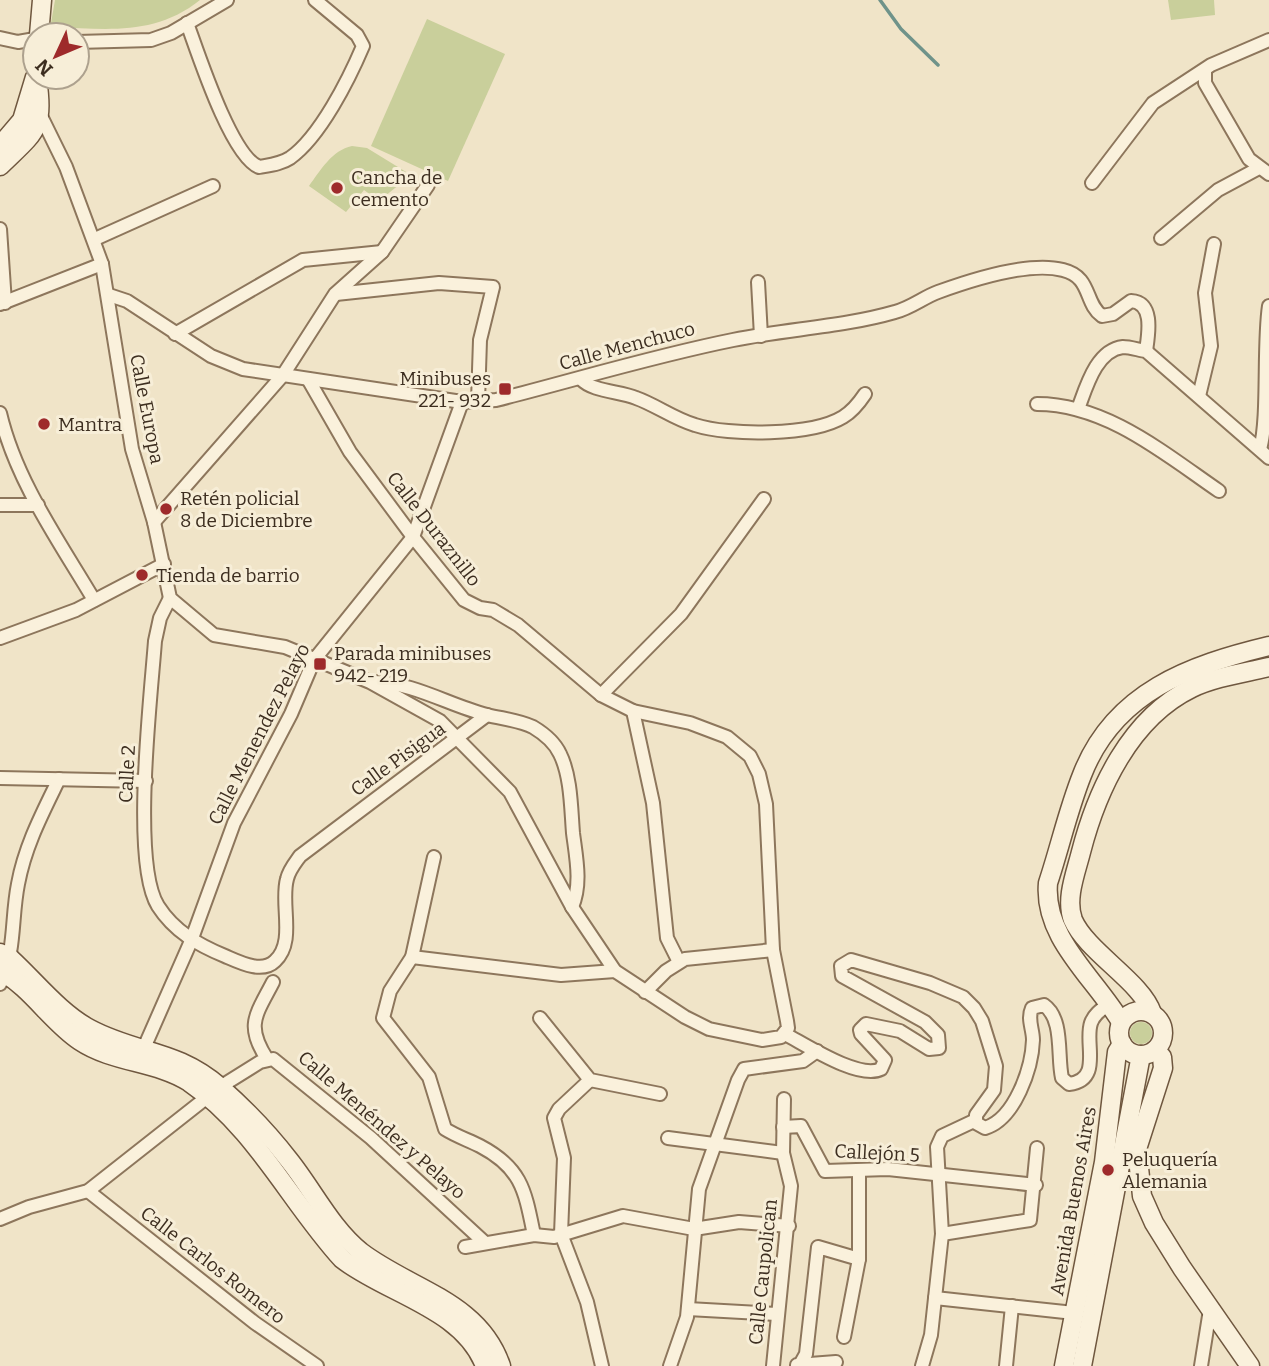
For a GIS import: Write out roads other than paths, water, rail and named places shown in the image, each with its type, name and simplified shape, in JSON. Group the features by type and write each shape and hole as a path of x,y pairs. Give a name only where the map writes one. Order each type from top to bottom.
{"main road":[{"path":"40,21 42,0"},
{"path":"0,166 28,126 34,107 35,91"},
{"path":"0,146 28,126"},
{"path":"1121,1022 1055,928 1046,901 1048,883 1083,773 1107,731 1166,679 1195,666 1269,646"},
{"path":"1148,1052 1163,1031 1150,1007 1073,920 1071,894 1089,821 1100,792 1117,761 1149,722 1168,705 1204,683 1269,667"},
{"path":"3,968 81,1042 140,1055 213,1092 289,1160 343,1234 360,1251 469,1316 492,1343 500,1366"},
{"path":"1152,1013 1131,1013 1121,1022 1119,1029 1122,1044 1127,1050 1148,1052 1162,1057 1163,1068 1137,1149 1142,1196 1154,1223 1250,1366"},
{"name":"Avenida Buenos Aires","path":"1064,1366 1104,1162 1117,1052 1122,1044"},
{"name":"Avenida Buenos Aires","path":"1082,1366 1148,1052"},
{"path":"213,1092 279,1174 342,1259 464,1332 479,1351 485,1366"}],"street":[{"path":"91,42 151,40 227,0"},
{"path":"187,23 208,83 245,158 259,167 279,164 300,149 315,130 336,98 363,46 357,35 315,0"},
{"path":"0,38 21,41"},
{"path":"1092,184 1153,103 1205,72 1211,65 1269,40"},
{"path":"1161,238 1218,190 1264,171 1250,159 1205,83 1205,72"},
{"name":"Calle Europa","path":"34,107 60,154 103,264 132,449 154,522 170,598"},
{"name":"Calle Europa","path":"28,126 60,154"},
{"path":"95,239 213,186"},
{"path":"154,522 283,376 335,294 382,251 428,186"},
{"path":"0,229 2,304 103,264"},
{"path":"1199,396 1211,346 1205,293 1214,244"},
{"path":"175,334 303,260 382,251"},
{"name":"Calle Menchuco","path":"109,295 127,301 175,334 225,362 283,376 462,402 581,379 691,349 897,312 937,292 1017,270 1045,267 1065,270 1078,277 1088,287 1095,309 1102,316 1113,314 1131,301 1139,303 1147,312 1149,327 1146,351"},
{"path":"758,282 761,336"},
{"path":"335,294 439,283 493,287 480,340 478,401"},
{"path":"1264,453 1265,330 1269,306"},
{"path":"1078,409 1098,363 1110,352 1124,347 1146,351 1264,453"},
{"name":"Calle Duraznillo","path":"307,379 350,452 464,600 480,608 493,610 518,625 601,695 633,711 727,737 750,756 759,774 766,803 774,950"},
{"path":"581,379 590,386 638,398 696,426 739,432 807,429 827,424 857,407 865,394"},
{"name":"Calle Menendez Pelayo","path":"140,1055 191,941 234,823 291,715 314,660 413,537 462,402"},
{"path":"1037,404 1060,404 1112,421 1219,491"},
{"path":"0,413 7,441 38,505 94,600"},
{"path":"601,695 681,614 764,499"},
{"path":"0,505 38,505"},
{"path":"0,638 40,625 163,564"},
{"path":"170,598 214,635 285,647 370,682 423,709 460,738 510,792 572,907 615,971 685,1017 719,1032 762,1040 776,1039 785,1034"},
{"name":"Calle 2","path":"170,598 160,618 155,641 146,781 146,857 154,898 191,941"},
{"path":"370,682 410,687 487,715 514,719 536,729 559,752 565,769 577,872 572,907"},
{"path":"633,711 653,803 667,938 679,962"},
{"name":"Calle Pisigua","path":"191,941 243,963 265,967 274,963 281,953 286,936 287,877 300,856 435,753 460,738 487,715"},
{"path":"0,778 146,781"},
{"path":"3,968 27,845 59,779"},
{"path":"434,857 412,957 390,991 383,1018 429,1077 445,1129 503,1158 513,1170 522,1185 534,1235"},
{"path":"645,992 679,962 774,950 786,1010 785,1034"},
{"path":"412,957 561,975 615,971"},
{"path":"785,1034 852,1067 876,1072 885,1064 883,1056 861,1034 860,1030 866,1024 900,1031 929,1049 940,1045 938,1035 925,1022 842,976 841,966 851,960 930,983 963,997 974,1008 990,1043 996,1066 994,1090 976,1120 942,1136 937,1147 936,1175 942,1234 931,1335 922,1366"},
{"path":"267,1059 256,1042 253,1020 273,982"},
{"path":"976,1120 980,1127 995,1124 1014,1098 1029,1062 1033,1039 1030,1016 1035,1006 1044,1005 1052,1012 1062,1078 1069,1084 1080,1080 1089,1070 1090,1024 1094,1016 1110,1003"},
{"path":"540,1018 590,1080 660,1094"},
{"path":"670,1366 688,1309 699,1189 713,1145 744,1069 803,1061 817,1051"},
{"name":"Calle Menéndez y Pelayo","path":"0,1219 29,1207 88,1191 213,1092 267,1059 280,1062 371,1138 484,1242"},
{"path":"590,1080 559,1109 554,1118 560,1133 564,1158 561,1234 587,1302 602,1366"},
{"name":"Calle Caupolican","path":"773,1366 791,1186 783,1153 784,1098"},
{"name":"Callejón 5","path":"783,1127 801,1126 825,1171 888,1169 1036,1185"},
{"path":"668,1138 783,1153"},
{"path":"942,1234 1030,1220 1036,1185 1037,1148"},
{"path":"845,1336 859,1259 859,1170"},
{"name":"Calle Carlos Romero","path":"88,1191 308,1364"},
{"path":"465,1247 534,1235 561,1234 623,1216 694,1229 739,1222 789,1226"},
{"path":"797,1365 806,1354 818,1247 859,1259"},
{"path":"935,1298 1074,1314"},
{"path":"1006,1366 1012,1306"},
{"path":"688,1309 778,1314"},
{"path":"1201,1366 1209,1316 1213,1309"},
{"path":"797,1365 836,1362"}],"waterway":[{"path":"880,0 901,29 938,65"}],"place":[{"name":"Cancha de cemento","path":"337,188"},
{"name":"Minibuses 221- 932","path":"505,389"},
{"name":"Mantra","path":"44,424"},
{"name":"Retén policial 8 de Diciembre","path":"166,509"},
{"name":"Tienda de barrio","path":"142,575"},
{"name":"Parada minibuses 942- 219","path":"320,664"},
{"name":"Peluquería Alemania","path":"1108,1170"}]}
